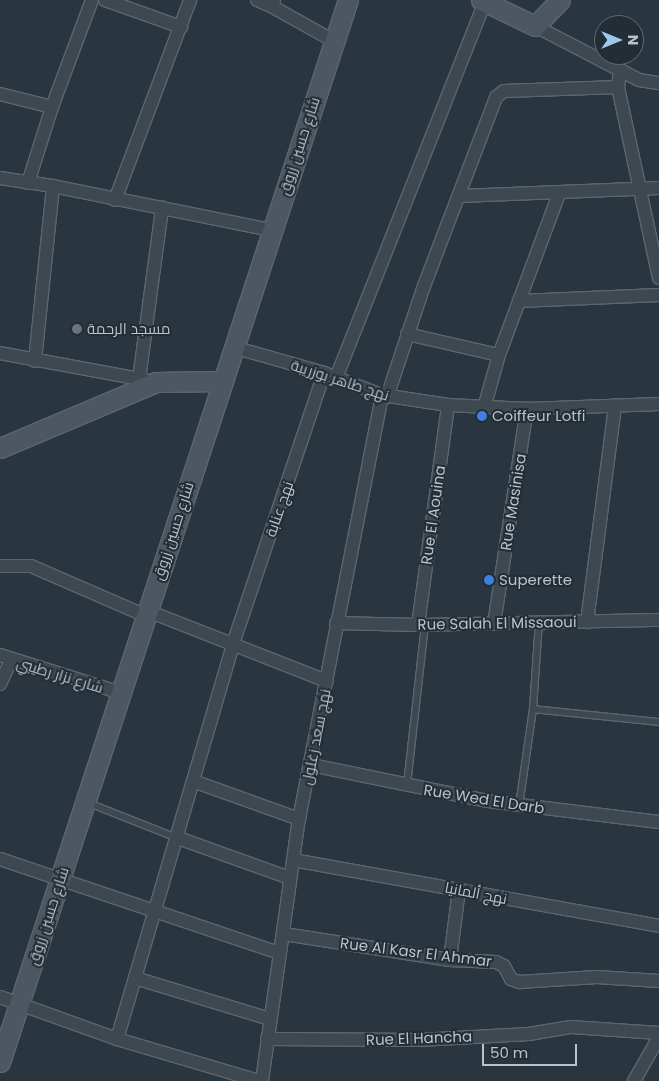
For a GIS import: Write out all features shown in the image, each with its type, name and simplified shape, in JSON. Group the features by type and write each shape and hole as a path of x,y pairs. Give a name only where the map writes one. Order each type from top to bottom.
{"street":[{"path":"28,183 52,107 92,0"},
{"path":"104,0 181,27"},
{"path":"115,200 190,0"},
{"path":"257,0 272,3 334,40"},
{"name":"شارع حسين زروق","path":"0,1062 84,801 121,694 221,380 348,0"},
{"path":"536,26 560,0"},
{"path":"336,378 483,1 620,69 655,83"},
{"path":"620,69 618,86 638,189 659,278"},
{"name":"نهج سعد زغلول","path":"260,1081 284,934 299,819 311,765 336,623 384,396 499,93 618,86"},
{"path":"0,94 52,107"},
{"path":"0,178 53,186 271,230"},
{"path":"35,361 53,186"},
{"path":"460,196 559,194 659,188"},
{"path":"484,408 499,355 559,194"},
{"path":"148,381 162,208"},
{"path":"519,301 659,295"},
{"path":"408,334 499,355"},
{"name":"نهج طاهر بوزريبة","path":"232,347 324,373 384,396 448,405 527,409 659,404"},
{"path":"0,353 148,381 221,380"},
{"name":"نهج عنابة","path":"117,1039 178,838 233,644 324,373"},
{"path":"0,448 148,381"},
{"name":"Rue El Aouina","path":"421,625 448,405"},
{"path":"587,622 615,406"},
{"name":"Rue Masinisa","path":"494,624 527,409"},
{"path":"0,566 31,566 326,682"},
{"name":"Rue Salah El Missaoui","path":"336,623 421,625 659,620"},
{"path":"0,684 5,657"},
{"name":"شارع نزار رطيبي","path":"5,657 121,694"},
{"name":"Rue Wed El Darb","path":"311,765 518,806 659,822"},
{"path":"193,781 299,819"},
{"path":"178,838 290,878"},
{"path":"0,859 154,913 280,953"},
{"name":"نهج ألمانيا","path":"293,860 659,926"},
{"path":"450,960 459,890"},
{"name":"Rue Al Kasr El Ahmar","path":"284,934 450,960 500,963 511,979 519,982 596,977 659,981"},
{"path":"135,978 270,1019"},
{"path":"0,997 19,1006 117,1039 260,1081"},
{"name":"Rue El Hancha","path":"267,1039 428,1039 529,1034 571,1026 659,1033"},
{"path":"634,1081 659,1037"}],"lane":[{"path":"518,806 532,709 539,622"},
{"path":"407,785 421,625"},
{"path":"532,709 659,722"},
{"path":"84,801 178,838"}],"place":[{"name":"مسجد الرحمة","path":"77,329"},
{"name":"Coiffeur Lotfi","path":"482,416"},
{"name":"Superette","path":"489,580"}]}
